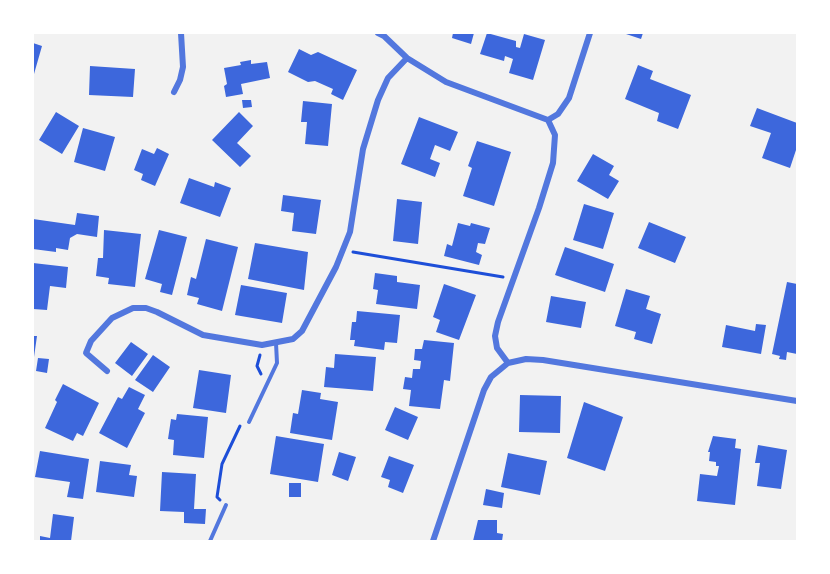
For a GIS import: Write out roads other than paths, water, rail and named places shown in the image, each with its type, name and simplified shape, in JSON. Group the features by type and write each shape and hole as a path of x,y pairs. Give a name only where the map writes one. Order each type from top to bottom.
{"street":[{"path":"174,92 183,67 181,33"},
{"path":"378,33 407,58 446,82 548,120 555,135 553,163 495,336 497,348 508,363"},
{"path":"548,120 558,114 568,98 590,33"},
{"path":"107,371 86,354 91,341 112,318 133,308 146,308 157,312 203,335 262,345 293,339 302,331 344,251 353,219 363,149 378,100 388,78 407,58"},
{"path":"433,541 484,390 491,377 508,363 526,359 543,360 797,401"}],"lane":[{"path":"249,422 278,363 276,343"},
{"path":"210,541 226,505"}]}
